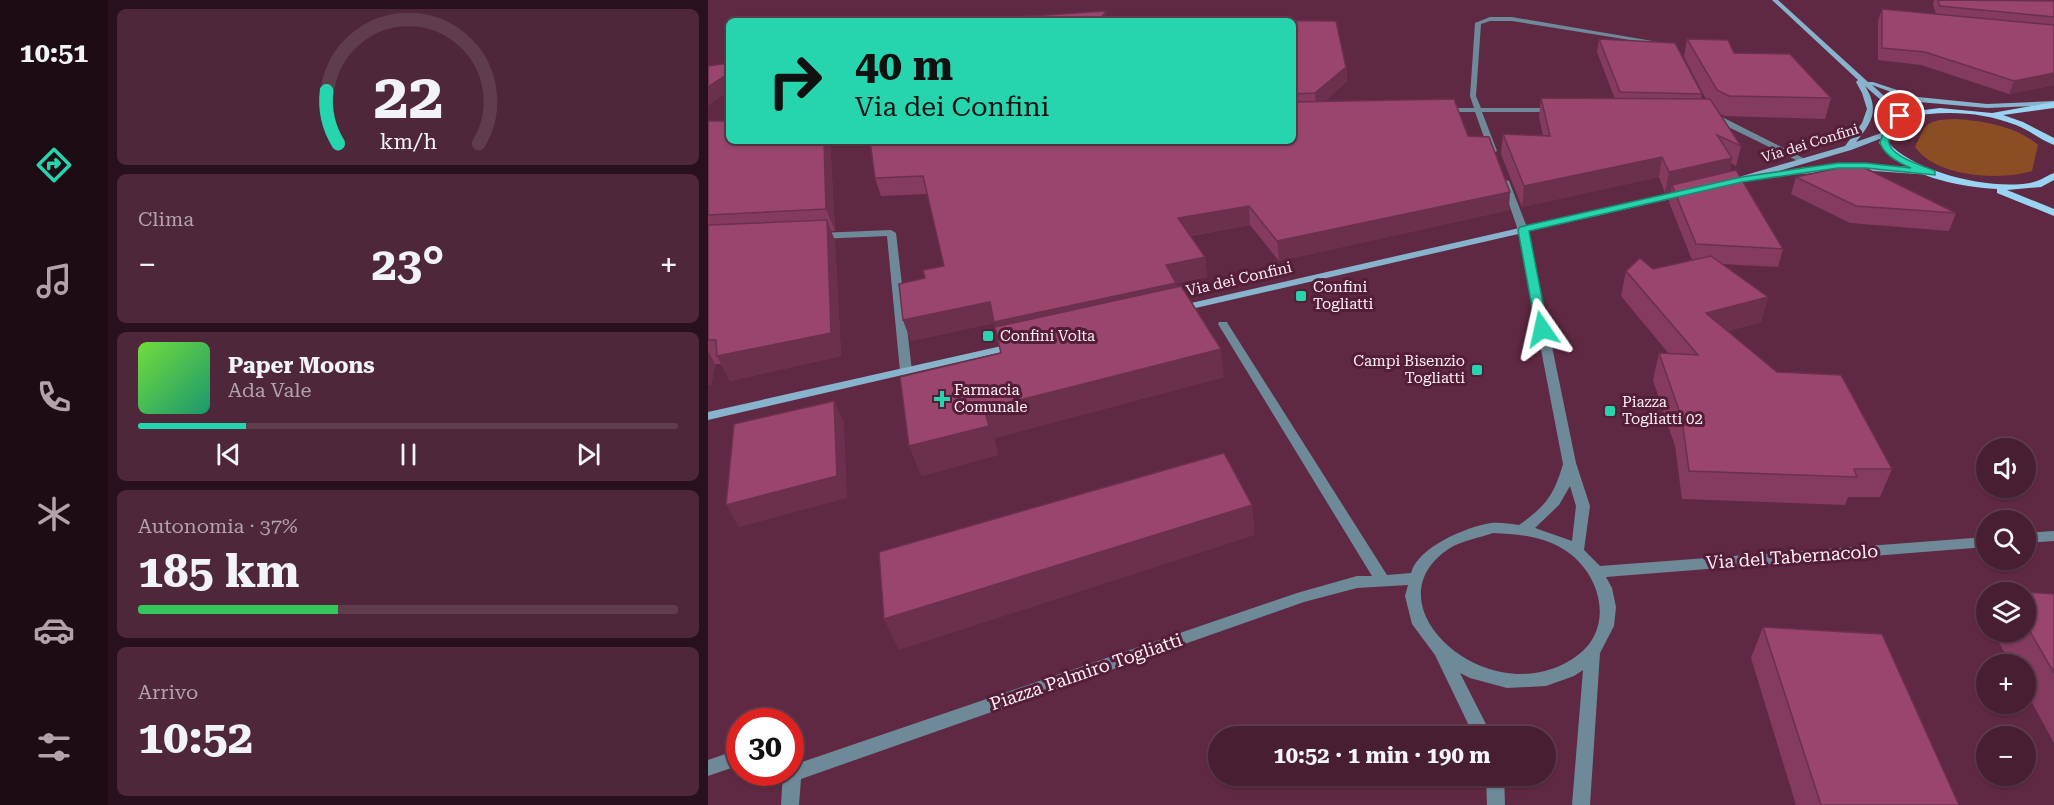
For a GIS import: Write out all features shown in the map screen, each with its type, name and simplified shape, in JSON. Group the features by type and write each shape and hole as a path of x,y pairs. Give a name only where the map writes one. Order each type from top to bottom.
{"main road":[{"path":"1981,114 2031,110 2054,104"},
{"path":"1887,133 1900,116 1921,111 1962,111 2023,125 2054,142"},
{"name":"Via dei Confini","path":"1887,133 1884,143 1891,154 1908,164 1932,173 1975,183 2001,186 2030,186 2042,183 2054,176"},
{"path":"1975,183 2027,200 2054,213"}],"street":[{"path":"1775,0 1900,116"},
{"path":"1496,159 1473,96 1478,23 1480,21 1496,18 1512,19 1672,45"},
{"path":"1854,74 1884,89 1962,111"},
{"path":"1848,148 1872,109 1866,93 1854,74"},
{"path":"1914,99 1987,106 2054,104"},
{"path":"1438,110 1569,111"},
{"path":"1697,113 1708,113 1805,161"},
{"name":"Via dei Confini","path":"1742,180 1848,148 1887,133"},
{"name":"Via dei Confini","path":"1713,186 1838,166 1866,165 1932,173"},
{"path":"1500,170 1523,230 1569,463 1583,506 1577,550"},
{"name":"Via dei Confini","path":"1166,312 1691,191"},
{"path":"811,237 891,233 906,371"},
{"path":"1223,324 1382,580"},
{"path":"708,416 1026,344"},
{"path":"1524,529 1543,516 1557,501 1565,486 1569,463"},
{"path":"1443,654 1486,677 1523,682 1563,674 1592,654 1602,638 1609,605 1607,592 1599,572 1577,550 1524,529 1492,528 1455,538 1432,552 1413,579 1413,607 1418,622 1443,654 1478,726"},
{"path":"2036,537 2054,536"},
{"name":"Via del Tabernacolo","path":"1599,572 1976,543"},
{"name":"Piazza Palmiro Togliatti","path":"804,770 1302,597 1334,587 1382,580 1413,579"},
{"path":"1581,805 1592,654"},
{"path":"708,768 726,762"},
{"path":"790,805 791,786"},
{"path":"1495,786 1496,805"}],"shaded area":[{"path":"1939,120 1977,121 2010,129 2038,145 2032,171 2003,176 1969,174 1938,165 1915,147 1925,127 1929,124"}],"building":[{"path":"1938,0 2054,1 2054,17 1940,6"},
{"path":"1882,9 2054,25 2054,73 2014,81 1925,52 1882,48"},
{"path":"1106,11 1101,18 1004,18"},
{"path":"1296,21 1336,21 1346,67 1315,93 1296,94"},
{"path":"1599,39 1675,43 1702,94 1620,92"},
{"path":"1687,39 1728,40 1734,53 1790,54 1831,98 1729,96 1717,90"},
{"path":"726,63 726,75 708,87 708,66"},
{"path":"1541,98 1710,99 1741,146 1717,135 1732,158 1669,172 1662,157 1524,186 1503,134 1550,136"},
{"path":"1454,99 1468,136 1489,137 1510,192 1277,241 1249,206 1178,218 1205,257 1166,265 1176,283 994,322 990,302 903,320 899,284 925,278 923,270 944,266 923,176 875,178 870,144 1296,144 1296,102"},
{"path":"708,121 726,121 726,144 824,144 826,209 708,215"},
{"path":"1857,164 1956,213 1856,206 1796,177"},
{"path":"1736,170 1783,249 1696,244 1672,185"},
{"path":"827,220 831,333 717,356 716,340 708,340 708,225"},
{"path":"1711,256 1768,297 1706,313 1777,372 1841,375 1892,469 1854,469 1857,477 1689,471 1682,419 1659,353 1698,355 1626,271 1640,258 1653,269"},
{"path":"1181,286 1221,349 984,409 989,426 909,446 900,377 1001,353 995,327"},
{"path":"834,401 837,476 726,505 734,424"},
{"path":"1224,453 1252,505 884,619 879,552"},
{"path":"2036,593 2054,594 2054,673 2036,642"},
{"path":"1763,627 1882,634 1959,805 1821,805"}],"place":[{"name":"Confini Togliatti","path":"1301,296"},
{"name":"Confini Volta","path":"988,336"},
{"name":"Campi Bisenzio Togliatti","path":"1477,370"},
{"name":"Farmacia Comunale","path":"942,399"},
{"name":"Piazza Togliatti 02","path":"1610,411"}],"route":[{"path":"1542,329 1523,230 1742,180 1796,171 1866,165 1932,173 1902,161 1886,149 1884,143 1887,133 1900,116"}]}
